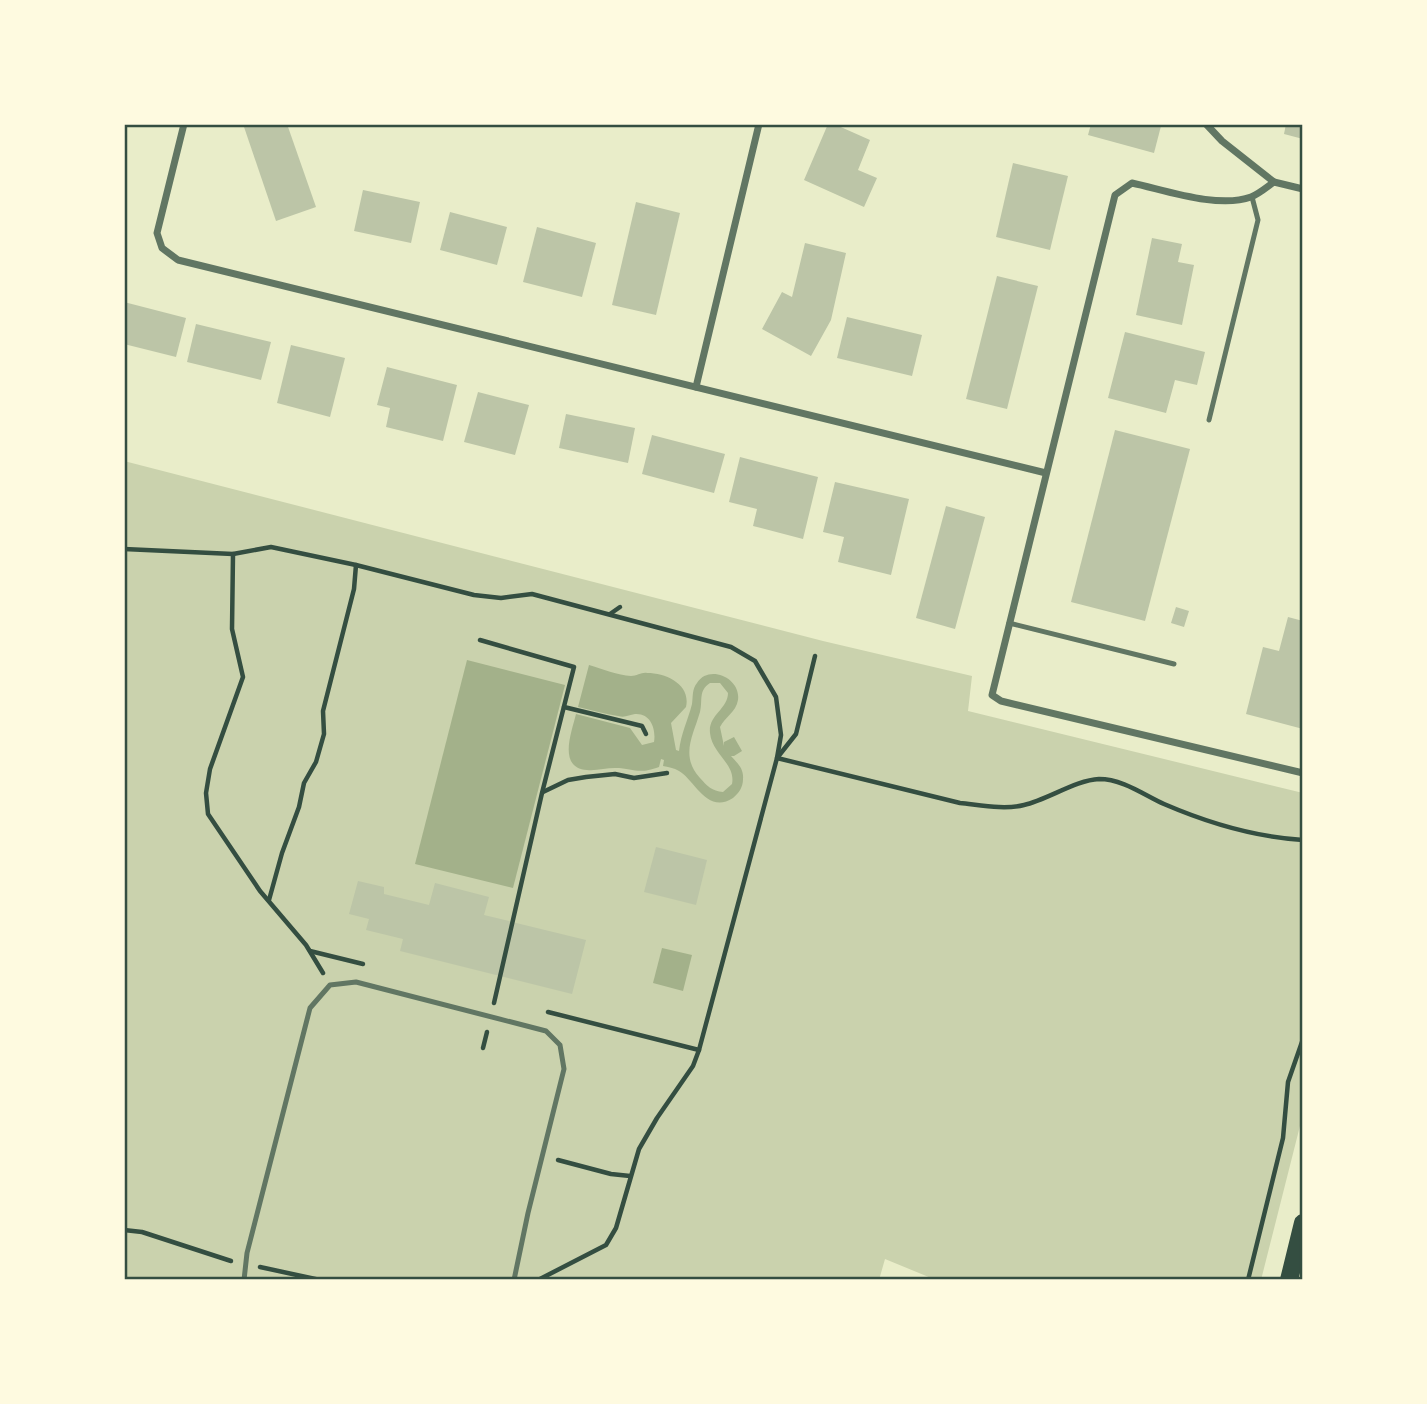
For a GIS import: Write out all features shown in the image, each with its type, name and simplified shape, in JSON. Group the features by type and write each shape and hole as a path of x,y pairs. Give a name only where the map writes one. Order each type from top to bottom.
{"main road":[{"path":"1289,1280 1303,1223"}],"street":[{"path":"184,124 158,233 162,248 178,260 1046,473"},
{"path":"696,387 759,124"},
{"path":"1206,124 1222,141 1274,182 1303,189"},
{"path":"1274,182 1252,197 1230,201 1206,199 1132,183 1115,195 992,695 1001,701 1303,773"}],"lane":[{"path":"1209,420 1258,220 1252,197"},
{"path":"1009,623 1174,664"},
{"path":"244,1280 247,1253 310,1008 330,985 356,982 546,1031 560,1045 564,1069 514,1280"}],"path":[{"path":"124,549 233,554 271,547 474,595 501,598 532,594 731,647 755,661 776,696 781,735 777,758 693,1066 639,1149 616,1228 606,1245 538,1280"},
{"path":"233,554 232,629 243,677 210,769 206,793 208,814 269,901 306,945 330,985"},
{"path":"269,901 304,783 316,762 324,734 323,711 354,589 356,565"},
{"path":"610,614 620,607"},
{"path":"480,640 574,667 483,1048"},
{"path":"777,758 796,734 815,656"},
{"path":"564,707 642,726 646,734"},
{"path":"777,758 960,803 991,806 1023,806 1099,779 1124,784 1164,804 1234,830 1303,840"},
{"path":"542,793 568,780 586,777 615,774 634,778 667,774"},
{"path":"556,1014 561,1023"},
{"path":"1248,1280 1283,1138 1289,1082 1303,1040"},
{"path":"557,1159 611,1174 630,1176"},
{"path":"124,1230 142,1232 234,1262"},
{"path":"258,1267 320,1280"}],"shaded area":[{"path":"124,461 823,641 972,676 968,711 1303,793 1303,1114 1261,1280 936,1280 885,1259 879,1280 124,1280"},
{"path":"467,660 565,685 513,888 415,864"},
{"path":"589,665 626,675 645,673 669,678 681,687 687,699 686,707 671,723 676,750 679,751 695,685 702,677 716,674 723,676 735,685 738,692 735,708 720,727 724,746 724,742 734,737 742,751 731,756 742,772 740,790 733,798 724,802 708,799 685,775 663,766 664,760 661,759 659,767 646,771 578,768 569,756 576,714 630,728 642,745 654,742 654,738 652,724 641,714 620,717 578,707","holes":["710,683 720,683 728,693 727,699 712,721 710,733 715,747 731,771 732,784 723,792 710,788 700,778 694,770 689,754 702,693"]},
{"path":"662,948 692,955 683,991 653,983"}],"building":[{"path":"243,124 287,124 316,207 276,221"},
{"path":"828,124 834,124 870,140 858,170 877,178 864,207 804,180"},
{"path":"1091,124 1161,126 1154,153 1088,135"},
{"path":"1286,124 1303,124 1303,139 1284,134"},
{"path":"1013,163 1068,176 1050,250 996,237"},
{"path":"363,190 420,202 411,243 354,231"},
{"path":"636,202 680,213 656,315 612,305"},
{"path":"450,212 507,227 497,265 440,250"},
{"path":"537,227 596,243 582,297 523,282"},
{"path":"1152,238 1182,244 1178,262 1194,265 1182,325 1136,315"},
{"path":"805,243 846,253 831,320 811,356 762,329 782,292 792,297"},
{"path":"997,276 1038,286 1007,409 966,399"},
{"path":"124,302 186,318 176,357 124,344"},
{"path":"847,317 922,335 912,376 837,358"},
{"path":"196,324 271,342 261,380 187,362"},
{"path":"1125,332 1205,352 1197,385 1175,380 1166,413 1108,398"},
{"path":"291,345 345,358 330,417 277,403"},
{"path":"387,367 457,385 443,441 386,427 390,408 377,405"},
{"path":"478,392 529,405 515,455 464,442"},
{"path":"566,414 635,428 628,463 559,448"},
{"path":"1115,430 1190,449 1145,621 1071,602"},
{"path":"652,435 725,454 714,493 642,474"},
{"path":"740,457 818,477 803,539 753,526 757,509 729,502"},
{"path":"835,482 909,499 891,575 838,562 844,537 823,532"},
{"path":"946,506 985,517 955,629 916,618"},
{"path":"1176,607 1189,611 1184,627 1171,623"},
{"path":"1288,617 1303,621 1303,729 1246,714 1263,647 1279,651"},
{"path":"656,847 707,860 696,905 644,892"},
{"path":"358,881 384,887 384,894 429,905 435,883 489,897 484,915 586,940 572,994 400,951 403,939 366,930 369,919 349,914"}]}
